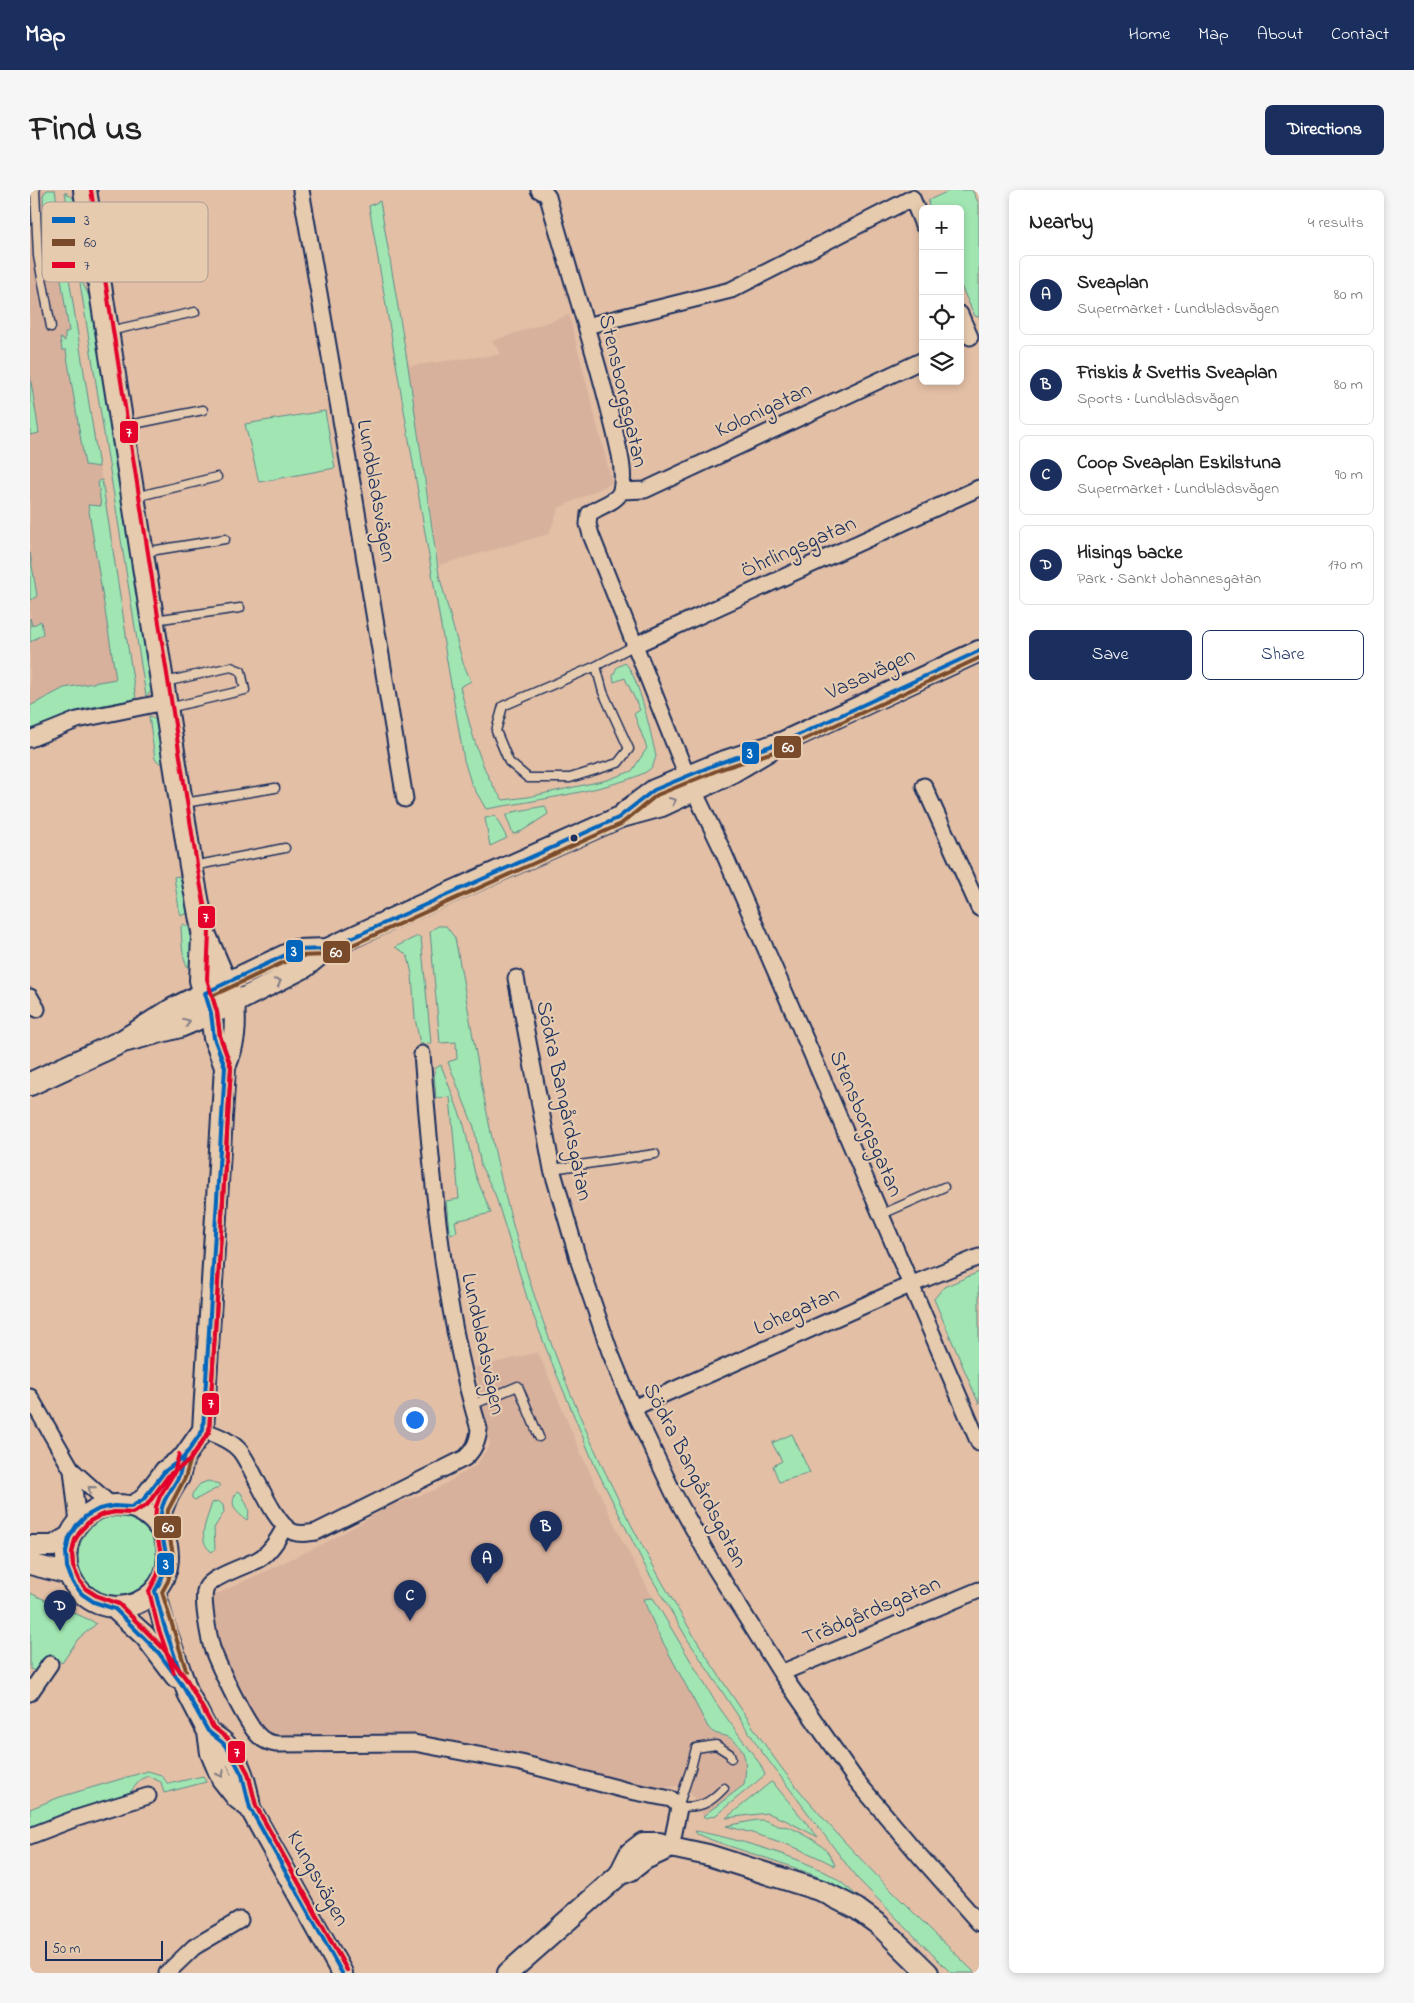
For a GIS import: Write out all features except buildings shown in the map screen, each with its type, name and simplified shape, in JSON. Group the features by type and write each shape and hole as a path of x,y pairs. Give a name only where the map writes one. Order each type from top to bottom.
{"main road":[{"path":"99,282 203,931 201,975 208,1003"},
{"path":"30,1084 124,1041 172,1010 208,1003 234,1003 203,931"},
{"path":"208,1003 226,982"}],"street":[{"name":"Lundbladsvägen","path":"301,190 356,500 405,799"},
{"name":"Stensborgsgatan","path":"539,190 548,197 586,326 620,457 621,491 617,498 598,507 589,514 588,524 691,784 721,847 814,1059 979,1443"},
{"path":"586,326 731,290 912,198 919,215"},
{"path":"964,323 970,337"},
{"name":"Kolonigatan","path":"621,491 645,490 919,362"},
{"name":"Öhrlingsgatan","path":"636,645 979,488"},
{"name":"Vasavägen","path":"328,949 470,883 618,818 662,806 691,784 726,776 783,742 979,651"},
{"path":"30,739 77,720 165,698"},
{"path":"924,786 979,908"},
{"path":"226,982 296,950 328,949"},
{"path":"30,1546 53,1546 95,1510 121,1507 143,1500 164,1471 184,1457 203,1430 225,1067 233,1048 236,1027 234,1003 305,967 328,949"},
{"name":"Södra Bangårdsgatan","path":"516,978 552,1169 579,1262 610,1352 633,1408 673,1492 715,1568 782,1673 856,1779 918,1854 979,1923"},
{"path":"208,1003 214,1038 225,1067"},
{"name":"Lundbladsvägen","path":"286,1526 292,1532 303,1534 316,1532 464,1458 473,1451 478,1439 479,1429 447,1293 429,1138 422,1054"},
{"name":"Lohegatan","path":"633,1408 910,1285 979,1257"},
{"path":"30,1397 72,1470 121,1507 148,1515 163,1534"},
{"path":"203,1430 223,1439 238,1449 250,1465 280,1522 286,1526 269,1551 260,1558 214,1580 206,1588 204,1598 212,1647 247,1720 258,1736 269,1743 276,1744 414,1743 521,1763 625,1790 671,1799 676,1802 679,1808 671,1847"},
{"path":"72,1470 74,1529 66,1550 69,1574 75,1586 86,1597 100,1605 114,1608 128,1607 139,1603 156,1591 166,1570 167,1546 163,1534 161,1512 166,1497 179,1477 184,1457"},
{"path":"30,1564 69,1574"},
{"name":"Trädgårdsgatan","path":"782,1673 979,1590"},
{"name":"Kungsvägen","path":"156,1591 164,1625 188,1693 208,1732 211,1753 222,1779 237,1798 250,1808 342,1973"},
{"name":"Kungsvägen","path":"114,1608 145,1636 188,1693"},
{"path":"30,1693 50,1664"},
{"path":"30,1836 74,1819 148,1796"},
{"path":"508,1973 619,1875 631,1870 645,1859 671,1847 708,1855 822,1891 857,1909 879,1925 928,1973"},
{"path":"166,1973 194,1947 240,1920"}],"lane":[{"path":"35,190 38,256 42,278"},
{"path":"43,282 51,327"},
{"path":"107,332 195,312"},
{"path":"122,426 203,410"},
{"path":"133,498 217,477"},
{"path":"142,553 226,539"},
{"path":"152,620 240,608"},
{"path":"596,666 603,692 629,749 618,763 570,778 528,778 509,762 496,731 503,706 596,666 636,645"},
{"path":"231,667 241,671 245,690 165,698 231,667"},
{"path":"182,804 275,788"},
{"path":"192,866 285,848"},
{"path":"552,1169 655,1154"},
{"path":"880,1215 944,1187"},
{"path":"472,1405 518,1386 539,1437"},
{"path":"724,1788 712,1801 698,1807 678,1807 696,1748 716,1745 730,1754 731,1758"}],"shaded area":[{"path":"30,190 55,190 57,202 42,202 42,282 70,282 136,699 82,709 30,736"},
{"path":"569,315 612,483 559,508 549,534 439,565 408,366 501,354 492,341"},
{"path":"538,1352 580,1451 622,1540 653,1598 644,1599 657,1631 711,1732 728,1737 741,1748 747,1763 744,1785 703,1816 692,1795 679,1786 650,1789 561,1765 470,1745 425,1737 276,1737 258,1723 217,1639 213,1596 327,1542 392,1505 435,1490 476,1465 490,1445 475,1368"}],"green space":[{"path":"47,190 55,190 57,202 43,202 43,195"},
{"path":"951,190 972,190 979,204 979,317 975,316 964,293 964,205 928,205 929,200"},
{"path":"65,192 74,199 75,202 67,202"},
{"path":"380,201 408,366 439,575 463,663 471,681 460,687 471,731 488,776 503,800 528,797 607,780 632,771 647,748 634,714 640,710 625,678 614,682 613,676 617,667 625,663 640,693 656,756 652,767 642,774 624,781 574,793 486,809 471,783 464,760 369,206"},
{"path":"62,282 70,282 99,467 85,465 66,350 62,350 60,338 65,341 65,333 69,331"},
{"path":"82,282 93,304 153,690 146,696 80,283"},
{"path":"30,375 39,433 30,435"},
{"path":"325,411 335,468 259,482 245,424"},
{"path":"102,480 136,699 82,709 30,736 30,706 64,688 116,679 88,505 101,506 98,481"},
{"path":"30,553 37,596 31,600 30,599"},
{"path":"30,618 32,626 41,621 43,634 30,642"},
{"path":"149,716 154,719 161,729 165,764 155,759"},
{"path":"545,806 548,814 522,831 513,834 506,816 513,812"},
{"path":"495,816 507,838 490,846 485,818"},
{"path":"179,876 183,883 187,914 181,915 174,877"},
{"path":"183,924 189,927 193,947 190,970 182,950 181,927"},
{"path":"438,926 446,926 455,938 496,1157 514,1229 533,1290 577,1410 632,1526 662,1582 695,1637 762,1741 783,1770 851,1849 975,1973 951,1973 856,1877 762,1752 688,1640 648,1572 595,1466 529,1304 495,1194 481,1166 474,1127 448,1062 457,1059 456,1042 440,1043 430,931"},
{"path":"418,936 421,938 431,1043 420,1044 415,1018 412,974 408,957 395,947"},
{"path":"441,1065 464,1125 475,1174 491,1213 455,1221 457,1232 451,1234 446,1201 459,1199 450,1097 436,1098 434,1074 436,1068"},
{"path":"979,1272 979,1404 934,1299 944,1287"},
{"path":"792,1434 810,1473 779,1482 773,1466 782,1461 772,1443"},
{"path":"208,1481 219,1484 219,1487 195,1500 192,1498 192,1494 200,1484"},
{"path":"238,1491 241,1493 248,1509 247,1520 234,1507 235,1495"},
{"path":"218,1501 223,1505 224,1512 214,1528 215,1549 212,1552 207,1547 203,1535 212,1503"},
{"path":"111,1516 127,1516 142,1523 153,1534 160,1549 157,1573 148,1586 127,1598 111,1598 96,1591 85,1580 78,1565 78,1549 85,1534 96,1523"},
{"path":"30,1593 96,1624 78,1639 62,1663 53,1656 49,1656 39,1669 35,1671 30,1669"},
{"path":"653,1598 716,1703 760,1764 765,1775 716,1815 706,1818 703,1816 744,1785 746,1771 744,1757 739,1745 733,1740 714,1732 708,1727 657,1631 643,1599"},
{"path":"148,1771 161,1775 168,1784 203,1776 206,1782 164,1793 161,1782 148,1776 141,1779 126,1797 54,1818 30,1829 30,1809 60,1797"},
{"path":"771,1782 818,1837 767,1813 726,1818"},
{"path":"757,1820 789,1827 817,1842 828,1853 835,1866 809,1853 782,1843 726,1826"},
{"path":"695,1831 761,1847 811,1865 835,1878 862,1900 826,1880 788,1865 709,1839 697,1834"}],"transit line":[{"name":"7","path":"91,190 93,202"},
{"name":"7","path":"105,282 209,931 207,979 217,1012 220,1036 231,1067 209,1432 189,1461 169,1475 147,1505 132,1513 115,1512 101,1515 90,1521 75,1540 72,1553 73,1566 79,1580 86,1589 97,1596 119,1604 163,1648 187,1680 213,1727 228,1739 235,1749 248,1773 256,1806 347,1970"},
{"name":"3","path":"342,1973 250,1808 242,1775 230,1752 223,1743 208,1731 181,1683 158,1652 115,1609 94,1602 82,1594 73,1583 67,1567 66,1552 69,1538 76,1526 86,1516 99,1509 114,1506 131,1507 143,1500 165,1471 184,1457 203,1430 225,1067 214,1038 211,1013 205,993 296,950 327,949 618,818 654,790 719,763 783,742 979,651"},
{"name":"60","path":"347,1970 256,1806 248,1773 235,1749 228,1739 213,1727 187,1680 163,1648 119,1604 97,1596 86,1589 79,1580 73,1566 72,1553 75,1540 90,1521 101,1515 115,1512 132,1513 147,1505 169,1475 189,1461 209,1432 231,1067 220,1036 217,1012 212,996 297,956 330,955 621,824 657,795 721,769 786,748 979,658"},
{"name":"7","path":"174,1673 158,1627 149,1591 157,1576 162,1559 155,1526 156,1507 160,1496 174,1473 179,1454"},
{"name":"3","path":"180,1672 155,1591 166,1567 166,1550 161,1525 162,1508 165,1499 178,1478 185,1456"},
{"name":"60","path":"186,1670 162,1592 168,1581 174,1559 167,1524 168,1510 185,1478 191,1458"}],"place":[{"name":"Friskis & Svettis Sveaplan","path":"546,1552"},
{"name":"Sveaplan","path":"487,1584"},
{"name":"Coop Sveaplan Eskilstuna","path":"410,1621"},
{"name":"Hisings backe","path":"60,1631"}]}
